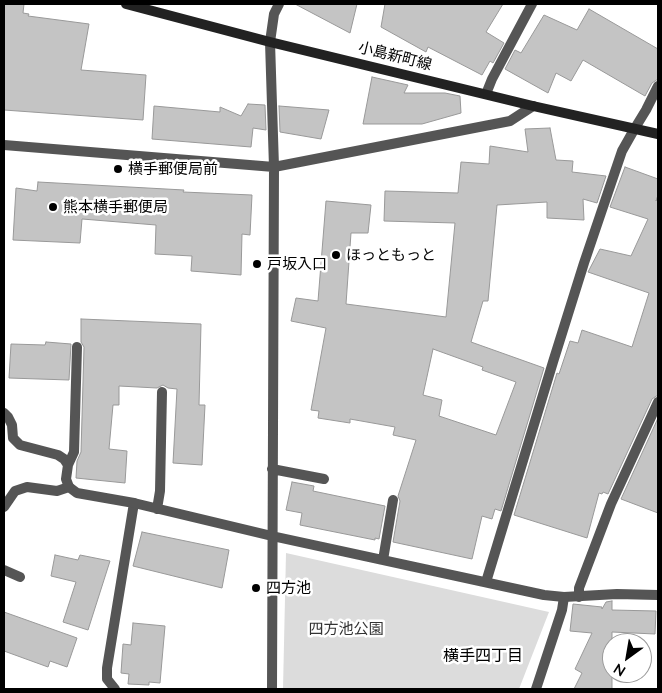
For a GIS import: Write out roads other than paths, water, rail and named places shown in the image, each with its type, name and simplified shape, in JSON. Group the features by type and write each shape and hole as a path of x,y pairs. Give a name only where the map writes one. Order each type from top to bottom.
{"main road":[{"name":"小島新町線","path":"126,4 270,42 533,106 658,134"}],"street":[{"path":"272,689 274,167 270,42 274,14 279,4"},
{"path":"486,94 532,4"},
{"path":"486,582 584,263 622,151 658,86"},
{"path":"4,145 274,167 510,121 533,106"},
{"path":"77,348 74,452 68,465 66,480 69,487 77,493 544,595 564,597 617,594 658,595"},
{"path":"157,509 160,491 162,392"},
{"path":"579,597 579,588 611,504 658,402"},
{"path":"4,413 12,425 13,438 20,444 58,455 68,465"},
{"path":"272,469 324,479"},
{"path":"4,507 15,491 27,487 57,490 69,487"},
{"path":"383,560 393,500"},
{"path":"116,689 107,679 107,668 134,504"},
{"path":"4,570 20,577"},
{"path":"536,689 562,610 564,597"}],"place":[{"name":"横手郵便局前","path":"118,169"},
{"name":"熊本横手郵便局","path":"53,207"},
{"name":"ほっともっと","path":"336,255"},
{"name":"戸坂入口","path":"257,264"},
{"name":"四方池","path":"256,588"}],"district":[{"name":"横手四丁目","path":"483,656"}],"park label":[{"name":"四方池公園","path":"346,629"}]}
